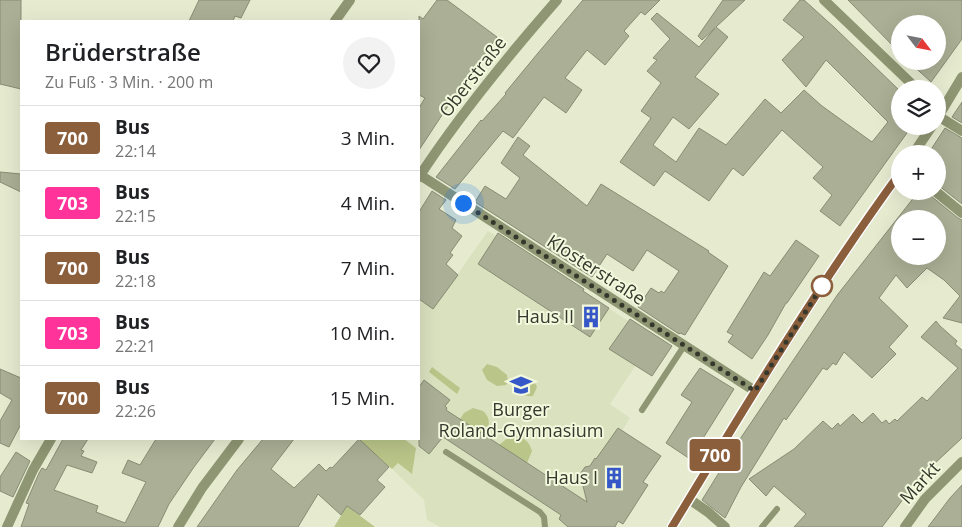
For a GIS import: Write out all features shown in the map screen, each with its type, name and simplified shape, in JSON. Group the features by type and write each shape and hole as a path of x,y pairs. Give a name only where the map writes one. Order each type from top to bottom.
{"street":[{"path":"336,20 350,0"},
{"name":"Oberstraße","path":"420,175 496,71 557,0"},
{"path":"824,0 907,80"},
{"path":"946,103 962,77"},
{"path":"946,121 962,131"},
{"name":"Klosterstraße","path":"420,177 755,391"},
{"path":"672,527 755,391 854,238 891,187"},
{"path":"946,200 962,213"},
{"path":"7,527 33,470 50,440"},
{"path":"178,527 202,488 238,440"},
{"name":"Markt","path":"905,527 925,499 962,462"},
{"path":"689,499 725,527"}],"lane":[{"path":"642,410 684,346"},
{"path":"446,452 540,512 544,517 545,527"},
{"path":"762,527 777,509"}],"shaded area":[{"name":"Burger Roland-Gymnasium","path":"488,231 497,235 654,338 610,404 630,418 622,431 661,456 644,482 648,485 623,524 618,522 615,527 440,527 427,520 424,500 381,458 359,440 420,440 420,300 433,309"}],"green space":[{"path":"487,364 497,367 507,375 508,382 506,385 497,386 487,380 482,370"},
{"path":"432,367 460,388 457,394 429,372"},
{"path":"522,379 531,380 535,383 537,387 533,396 527,396 518,390 516,384"},
{"path":"473,408 483,411 487,416 489,425 485,435 460,419 464,413"},
{"path":"514,436 526,440 531,448 532,451 527,463 499,445 509,437"},
{"path":"359,440 405,440 416,448 412,474 398,463 392,469"},
{"path":"347,506 375,527 334,527"}],"building":[{"path":"0,0 21,0 20,89 0,84"},
{"path":"199,0 250,0 241,18 235,16 233,20 189,20"},
{"path":"437,0 447,0 497,37 420,148 420,106 425,98 420,96 419,16 423,19"},
{"path":"583,0 660,0 645,15 641,12 624,31 629,36 605,65 587,50 565,78 582,90 566,113 544,97 513,138 503,131 455,189 436,177 481,120 506,94"},
{"path":"723,0 745,0 716,27 728,37 695,77 719,94 689,129 673,117 653,145 676,162 699,128 726,145 765,99 781,113 804,90 822,106 872,142 888,122 826,60 806,87 782,60 804,37 783,20 800,0 804,0 835,28 891,82 891,135 906,135 898,145 891,145 891,155 840,226 820,211 832,195 813,178 823,167 782,130 743,176 733,168 709,201 665,171 654,186 620,162 651,118 641,111 661,83 647,71 657,60 653,58 670,39 651,19 657,13 699,47 715,28 702,40 698,36"},
{"path":"848,0 962,0 962,39 946,61 946,15 891,15 891,44"},
{"path":"918,70 940,70 932,80 929,80"},
{"path":"962,102 962,123 952,117"},
{"path":"946,129 962,138 962,204 946,191 946,145 934,145 940,135 946,135"},
{"path":"518,137 530,146 523,155 587,206 601,184 709,251 728,266 685,335 679,334 638,307 651,288 659,293 661,291 664,293 679,271 647,250 633,271 607,254 592,277 475,202 485,186 506,199 520,178 501,163"},
{"path":"0,172 20,174 20,192 0,182"},
{"path":"432,191 446,200 439,209 456,220 452,228 462,236 450,253 453,255 446,264 458,275 433,309 420,300 420,210"},
{"path":"912,200 936,200 962,220 962,323 943,318 960,296 944,280 927,268 907,288 896,275 879,298 908,326 889,347 896,354 872,378 844,352 836,365 833,363 827,370 823,368 786,420 784,418 741,487 725,518 702,500 738,442 838,294 891,227 891,265 946,265 946,210 904,210"},
{"path":"498,233 584,289 583,291 609,308 590,337 478,264"},
{"path":"796,240 819,256 786,303 752,359 728,342 733,335 727,332 764,272 770,276"},
{"path":"630,319 672,346 652,376 609,349"},
{"path":"936,321 957,341 955,344 962,350 962,438 920,477 882,527 794,527 806,514 774,486 766,496 749,479 794,449 823,421 832,429 838,423 840,426 853,414 862,423 873,413 882,423 886,420 889,424 895,419 897,421 922,397 927,401 958,368 921,337"},
{"path":"700,368 734,389 690,459 666,443 692,402 681,395"},
{"path":"0,369 20,378 20,426 9,447 0,443 0,421 12,400 0,393"},
{"path":"424,380 450,400 445,406 446,410 587,502 580,474 585,467 590,466 596,459 618,428 661,456 643,482 648,485 623,524 618,521 615,527 568,527 559,519 561,515 443,437 429,454 419,446 420,386"},
{"path":"62,440 87,440 81,450 84,451 81,456 97,462 92,473 67,465 54,490 98,506 96,512 125,523 146,482 122,473 128,460 140,465 155,440 214,440 169,504 158,527 21,527 29,504 26,503 39,473 42,468 46,470"},
{"path":"262,440 293,440 271,469 294,488 319,464 326,471 330,467 332,468 358,440 389,467 377,480 385,487 360,515 347,506 341,515 318,494 298,527 197,527 237,470"},
{"path":"16,452 30,461 13,497 0,491 0,477"},
{"path":"962,485 962,527 928,527 950,498"}],"bus line":[{"name":"700","path":"672,527 749,400 854,238 891,186"}],"place":[{"name":"Haus II","path":"591,317"},
{"name":"Burger Roland-Gymnasium","path":"521,385"},
{"name":"Haus I","path":"614,478"}],"route":[{"path":"463,203 755,391 822,286"}]}
